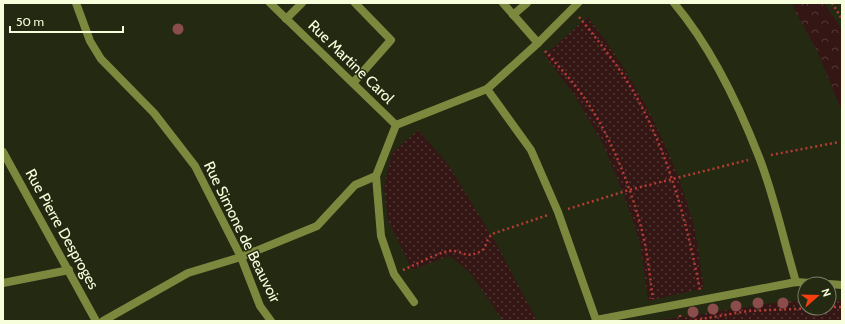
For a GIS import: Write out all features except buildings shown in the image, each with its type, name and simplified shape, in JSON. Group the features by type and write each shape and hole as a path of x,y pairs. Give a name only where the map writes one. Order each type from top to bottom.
{"street":[{"name":"Rue Simone de Beauvoir","path":"76,3 90,41 102,58 154,112 195,166 241,257 260,306 271,321"},
{"name":"Rue Martine Carol","path":"270,3 396,125"},
{"path":"286,19 302,3"},
{"path":"353,83 391,40 355,3"},
{"path":"503,3 538,43"},
{"path":"513,15 527,3"},
{"path":"487,90 531,150 558,212 596,320 796,282 759,158 731,93 689,21 674,3"},
{"path":"414,302 394,274 381,236 376,176 396,125 487,90 576,6"},
{"name":"Rue Pierre Desproges","path":"3,152 96,321"},
{"path":"103,321 188,273 241,257 317,226 355,185 376,176"},
{"path":"3,283 69,270"}],"path":[{"path":"832,3 842,19"},
{"path":"576,6 618,66 637,97 662,148 686,223 702,300"},
{"path":"538,43 582,95 612,148 629,190 643,235 654,309"},
{"path":"394,274 450,251 467,255 476,255 484,249 492,234 629,190 759,158 839,142"},
{"path":"690,321 748,311 797,309"}],"green space":[{"path":"791,3 824,3 842,29 842,112 817,51"},
{"path":"588,17 605,40 636,88 650,113 674,164 694,227 704,288 648,301 640,243 625,198 603,144 575,96 544,55"},
{"path":"418,130 447,163 495,241 537,321 503,321 471,274 450,256 412,270 388,220 384,187 392,153"},
{"path":"837,300 842,300 842,321 653,321 787,301 797,301 797,316 837,316"}]}
